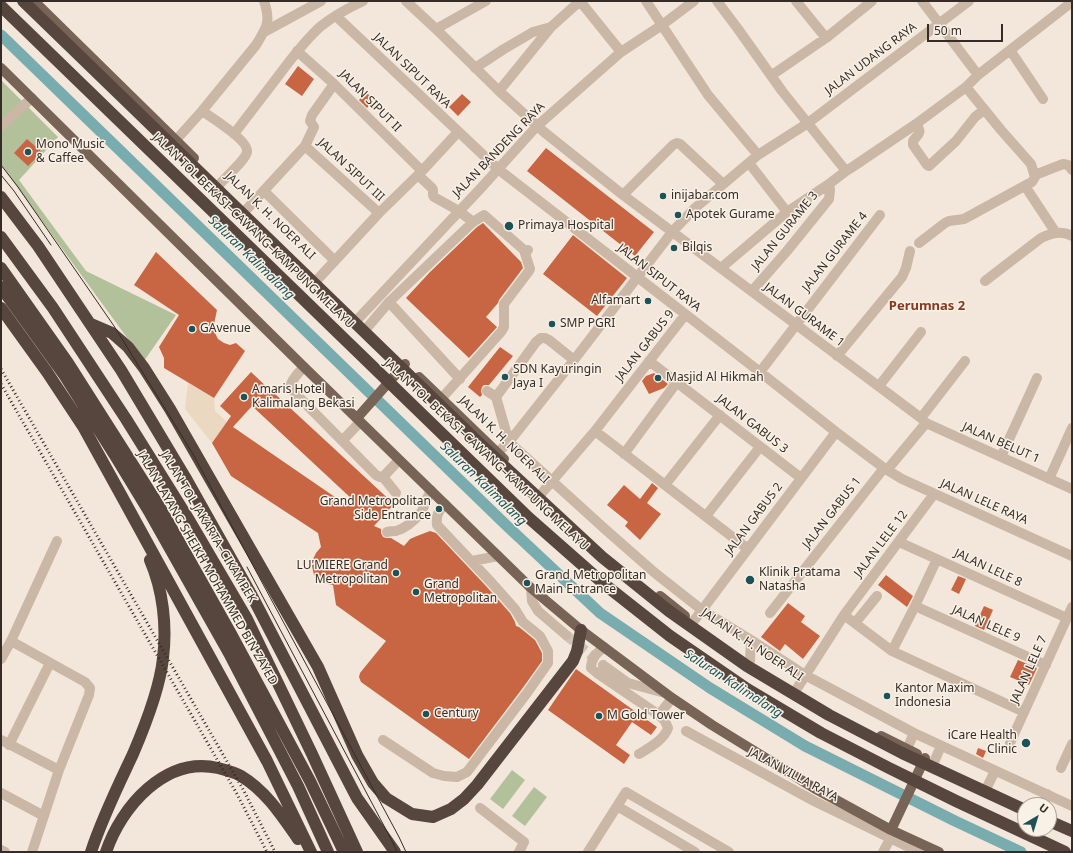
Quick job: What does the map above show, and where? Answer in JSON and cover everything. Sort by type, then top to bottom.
[{"type":"highway","name":"JALAN TOL BEKASI–CAWANG–KAMPUNG MELAYU","points":[[23,1],[476,440],[602,557],[669,611],[740,661],[829,715],[902,753],[1017,806]]},
{"type":"highway","name":"JALAN TOL BEKASI–CAWANG–KAMPUNG MELAYU","points":[[1,6],[529,518],[604,584],[670,636],[741,685],[821,733],[956,801],[1065,852]]},
{"type":"highway","points":[[1,197],[38,246],[121,370],[185,477],[256,603],[357,798],[395,852]]},
{"type":"highway","name":"JALAN TOL JAKARTA–CIKAMPEK","points":[[1,237],[53,308],[126,419],[189,520],[247,619],[357,852]]},
{"type":"highway","name":"JALAN LAYANG SHEIKH MOHAMMED BIN ZAYED","points":[[1,268],[68,363],[159,506],[310,781],[344,852]]},
{"type":"highway","name":"JALAN LAYANG SHEIKH MOHAMMED BIN ZAYED","points":[[1,287],[65,376],[150,513],[229,653],[298,786],[328,852]]},
{"type":"highway","points":[[1,308],[47,372],[76,416],[121,495],[267,761],[310,852]]},
{"type":"highway","points":[[91,324],[106,330],[124,342],[135,354],[144,368],[170,409],[318,667],[357,755],[374,783],[386,798],[403,810],[412,814],[433,817],[451,809],[464,799],[477,785],[573,661],[577,651],[581,630]]},
{"type":"highway","points":[[91,852],[102,820],[142,732],[158,684],[163,659],[163,614],[157,579],[148,554],[121,495]]},
{"type":"highway","points":[[106,852],[118,825],[130,808],[148,788],[174,772],[202,766],[215,767],[233,772],[251,783],[265,796],[284,819],[306,852]]},
{"type":"highway","points":[[1057,824],[1072,831]]},
{"type":"main road","name":"JALAN K. H. NOER ALI","points":[[34,1],[366,329],[442,398],[541,494],[638,580],[693,622],[796,690],[906,749],[1017,801]]},
{"type":"main road","points":[[1,68],[304,367],[362,417],[399,460],[531,588],[581,630],[669,696],[712,725],[891,834],[939,852]]},
{"type":"main road","points":[[362,417],[408,366]]},
{"type":"main road","points":[[891,834],[897,816],[915,779],[929,760]]},
{"type":"main road","points":[[1057,820],[1072,827]]},
{"type":"street","points":[[176,140],[206,113],[256,45],[267,24],[268,17],[264,1]]},
{"type":"street","points":[[264,32],[321,1]]},
{"type":"street","points":[[232,132],[298,51],[316,32],[336,16],[363,1]]},
{"type":"street","name":"JALAN GURAME 1","points":[[406,1],[537,126],[623,195],[924,421]]},
{"type":"street","points":[[436,29],[486,1]]},
{"type":"street","points":[[499,91],[551,27],[580,1],[621,52]]},
{"type":"street","points":[[646,1],[708,95],[758,155]]},
{"type":"street","name":"JALAN BANDENG RAYA","points":[[357,320],[537,126],[621,52],[662,25],[694,1]]},
{"type":"street","points":[[717,1],[782,91],[846,171]]},
{"type":"street","points":[[796,1],[826,38]]},
{"type":"street","points":[[922,1],[978,75]]},
{"type":"street","name":"JALAN UDANG RAYA","points":[[498,452],[509,442],[574,360],[672,232],[695,208],[758,155],[808,123],[969,1]]},
{"type":"street","points":[[772,76],[826,38],[868,2]]},
{"type":"street","points":[[721,268],[787,212],[916,124],[966,87],[978,75],[1072,2]]},
{"type":"street","name":"JALAN SIPUT RAYA","points":[[336,16],[498,169],[836,432],[885,468]]},
{"type":"street","points":[[475,68],[504,48],[533,32],[551,27]]},
{"type":"street","points":[[1010,50],[1043,99]]},
{"type":"street","name":"JALAN SIPUT II","points":[[298,51],[334,84],[420,173],[432,188],[432,195],[434,197],[459,211],[473,222]]},
{"type":"street","points":[[246,210],[306,146],[314,127],[310,120],[312,115],[334,84]]},
{"type":"street","points":[[920,243],[945,223],[964,219],[1034,180],[1035,175],[1030,164],[966,87]]},
{"type":"street","points":[[1,126],[32,98]]},
{"type":"street","points":[[916,124],[920,131],[919,135],[913,141],[913,145],[927,166],[929,166],[956,141],[968,124],[984,110]]},
{"type":"street","points":[[206,113],[232,132],[245,144],[247,149],[244,158],[220,185]]},
{"type":"street","points":[[317,280],[458,132]]},
{"type":"street","points":[[623,195],[673,145],[677,144],[680,144],[723,184]]},
{"type":"street","name":"JALAN SIPUT III","points":[[306,146],[379,214]]},
{"type":"street","points":[[749,163],[787,212]]},
{"type":"street","points":[[1035,175],[1063,164],[1068,165],[1072,170]]},
{"type":"street","name":"JALAN GURAME 3","points":[[752,291],[829,199],[829,184]]},
{"type":"street","points":[[1025,186],[1056,233]]},
{"type":"street","points":[[264,191],[335,261]]},
{"type":"street","points":[[366,329],[389,302],[473,222],[484,215],[526,250],[530,269],[504,304],[504,327],[442,398]]},
{"type":"street","name":"JALAN GURAME 4","points":[[760,372],[880,215]]},
{"type":"street","points":[[985,281],[1041,238],[1056,233],[1065,232],[1072,236]]},
{"type":"street","points":[[837,356],[902,277],[910,251]]},
{"type":"street","points":[[389,302],[460,379]]},
{"type":"street","name":"JALAN GABUS 9","points":[[541,494],[595,431],[686,315]]},
{"type":"street","points":[[879,386],[921,332]]},
{"type":"street","points":[[574,360],[549,340],[541,338],[491,394],[509,442],[552,481],[655,573],[702,610],[752,640],[805,675],[914,733],[1072,806]]},
{"type":"street","name":"JALAN GABUS 3","points":[[649,361],[801,478]]},
{"type":"street","name":"JALAN GABUS 1","points":[[770,613],[924,421],[965,361]]},
{"type":"street","points":[[304,367],[292,381],[290,386],[292,390],[376,475],[382,477],[396,492]]},
{"type":"street","points":[[1000,457],[1037,378]]},
{"type":"street","points":[[624,454],[677,382]]},
{"type":"street","points":[[665,485],[720,415]]},
{"type":"street","points":[[341,438],[362,417]]},
{"type":"street","name":"JALAN BELUT 1","points":[[924,421],[1072,489]]},
{"type":"street","points":[[1049,479],[1072,428]]},
{"type":"street","points":[[595,431],[748,549]]},
{"type":"street","name":"JALAN GABUS 2","points":[[693,622],[836,432]]},
{"type":"street","points":[[706,516],[760,446]]},
{"type":"street","points":[[382,477],[399,460]]},
{"type":"street","name":"JALAN LELE RAYA","points":[[885,468],[902,479],[1072,556]]},
{"type":"street","points":[[434,493],[427,512],[416,525],[407,531],[389,535],[411,522],[423,510],[425,503],[434,493]]},
{"type":"street","name":"JALAN LELE 12","points":[[796,690],[844,615],[934,494]]},
{"type":"street","points":[[383,740],[432,772],[444,776],[457,777],[467,772],[548,663],[548,651],[540,636],[523,622],[515,609],[437,525],[439,511],[445,504]]},
{"type":"street","points":[[427,512],[437,517]]},
{"type":"street","points":[[1,659],[58,542]]},
{"type":"street","name":"JALAN LELE 8","points":[[899,542],[1067,618]]},
{"type":"street","points":[[472,561],[498,556]]},
{"type":"street","points":[[892,651],[937,559]]},
{"type":"street","points":[[531,588],[532,602],[538,611],[566,635]]},
{"type":"street","points":[[855,623],[877,596]]},
{"type":"street","name":"JALAN LELE 9","points":[[915,606],[1046,665]]},
{"type":"street","name":"JALAN LELE 7","points":[[1010,743],[1072,607]]},
{"type":"street","points":[[844,615],[892,651],[1024,712]]},
{"type":"street","points":[[750,661],[752,640]]},
{"type":"street","points":[[11,641],[85,682],[90,688],[59,770],[32,852]]},
{"type":"street","points":[[604,647],[591,662],[591,668],[659,715],[668,728],[666,734],[639,754]]},
{"type":"street","points":[[50,663],[5,743],[59,770]]},
{"type":"street","points":[[603,665],[628,683],[669,696],[659,715]]},
{"type":"street","name":"JALAN VILLA RAYA","points":[[686,731],[814,801],[891,834],[919,852]]},
{"type":"street","points":[[906,749],[914,733]]},
{"type":"street","points":[[1061,768],[1072,744]]},
{"type":"street","points":[[929,760],[941,746]]},
{"type":"street","points":[[987,787],[995,771]]},
{"type":"street","points":[[588,852],[626,792],[729,852]]},
{"type":"street","points":[[1,793],[44,816]]},
{"type":"street","points":[[617,806],[691,851]]},
{"type":"street","points":[[480,808],[524,842],[519,852]]},
{"type":"street","points":[[883,852],[891,834]]},
{"type":"street","points":[[1,850],[5,852]]},
{"type":"green space","points":[[1,80],[58,137],[19,180],[86,271],[176,315],[144,361],[1,165]]},
{"type":"green space","points":[[512,770],[525,780],[503,809],[490,799]]},
{"type":"green space","points":[[534,787],[547,797],[525,826],[512,816]]},
{"type":"shaded area","points":[[188,383],[214,398],[215,411],[227,422],[212,443],[185,409]]},
{"type":"building","points":[[298,66],[314,79],[302,96],[285,84]]},
{"type":"building","points":[[366,92],[374,100],[367,108],[359,100]]},
{"type":"building","points":[[462,94],[471,102],[458,116],[449,107]]},
{"type":"building","name":"Mono Music & Caffee","points":[[27,139],[42,152],[28,166],[14,153]]},
{"type":"building","points":[[546,148],[654,232],[635,256],[527,171]]},
{"type":"building","points":[[483,223],[521,262],[523,268],[486,317],[497,327],[469,358],[406,298],[430,272]]},
{"type":"building","points":[[573,235],[627,278],[597,316],[543,274]]},
{"type":"building","name":"GAvenue","points":[[156,252],[217,310],[214,324],[215,333],[218,339],[230,345],[236,343],[245,351],[214,398],[164,368],[164,358],[159,347],[179,315],[134,285]]},
{"type":"building","points":[[500,347],[513,356],[489,385],[484,385],[482,387],[482,395],[480,397],[468,387]]},
{"type":"building","name":"Grand Metropolitan","points":[[251,372],[394,504],[374,526],[381,529],[383,537],[391,538],[404,546],[410,539],[417,536],[430,531],[436,533],[510,613],[516,626],[535,640],[542,653],[542,661],[469,759],[361,682],[359,677],[360,673],[386,641],[336,605],[333,585],[322,583],[314,575],[312,566],[313,559],[321,547],[318,533],[231,476],[212,443],[231,416],[220,406]],"holes":[[[252,406],[353,500],[348,506],[233,427]]]},
{"type":"building","points":[[654,373],[668,384],[664,388],[649,394],[642,381],[646,376]]},
{"type":"building","points":[[652,483],[658,488],[647,503],[661,514],[640,540],[625,526],[628,522],[607,505],[624,485],[640,499]]},
{"type":"building","points":[[886,575],[913,596],[907,607],[878,585]]},
{"type":"building","points":[[958,576],[966,579],[959,594],[951,590]]},
{"type":"building","points":[[788,603],[805,616],[801,622],[820,636],[803,659],[785,644],[780,651],[761,637]]},
{"type":"building","points":[[984,606],[993,610],[984,630],[975,626]]},
{"type":"building","points":[[1018,660],[1037,668],[1029,685],[1010,677]]},
{"type":"building","name":"M Gold Tower","points":[[576,669],[657,727],[651,735],[632,722],[616,745],[630,755],[624,764],[548,710]]},
{"type":"building","points":[[978,748],[986,751],[983,758],[976,754]]},
{"type":"waterway","name":"Saluran Kalimalang","points":[[1,35],[506,525],[600,613],[710,688],[805,746],[955,821],[1021,852]]},
{"type":"tunnel","points":[[566,635],[603,665]]},
{"type":"tram line","points":[[1,165],[18,187],[114,326],[193,454],[406,852]]},
{"type":"tram line","points":[[1,175],[14,191],[51,245]]},
{"type":"tram line","points":[[247,567],[397,852]]},
{"type":"railway","points":[[1,369],[244,791],[275,852]]},
{"type":"railway","points":[[1,384],[237,794],[267,852]]},
{"type":"place","name":"Mono Music & Caffee","points":[[28,152]]},
{"type":"place","name":"inijabar.com","points":[[663,196]]},
{"type":"place","name":"Apotek Gurame","points":[[678,215]]},
{"type":"place","name":"Primaya Hospital","points":[[509,226]]},
{"type":"place","name":"Bilqis","points":[[674,248]]},
{"type":"place","name":"Alfamart","points":[[648,301]]},
{"type":"place","name":"SMP PGRI","points":[[552,324]]},
{"type":"place","name":"GAvenue","points":[[192,329]]},
{"type":"place","name":"SDN Kayuringin Jaya I","points":[[505,377]]},
{"type":"place","name":"Masjid Al Hikmah","points":[[658,378]]},
{"type":"place","name":"Amaris Hotel Kalimalang Bekasi","points":[[244,397]]},
{"type":"place","name":"Grand Metropolitan Side Entrance","points":[[439,509]]},
{"type":"place","name":"LU'MIERE Grand Metropolitan","points":[[396,573]]},
{"type":"place","name":"Klinik Pratama Natasha","points":[[750,580]]},
{"type":"place","name":"Grand Metropolitan Main Entrance","points":[[527,583]]},
{"type":"place","name":"Grand Metropolitan","points":[[416,592]]},
{"type":"place","name":"Kantor Maxim Indonesia","points":[[887,696]]},
{"type":"place","name":"Century","points":[[426,714]]},
{"type":"place","name":"M Gold Tower","points":[[599,716]]},
{"type":"place","name":"iCare Health Clinic","points":[[1026,743]]},
{"type":"district","name":"Perumnas 2","points":[[927,306]]}]
